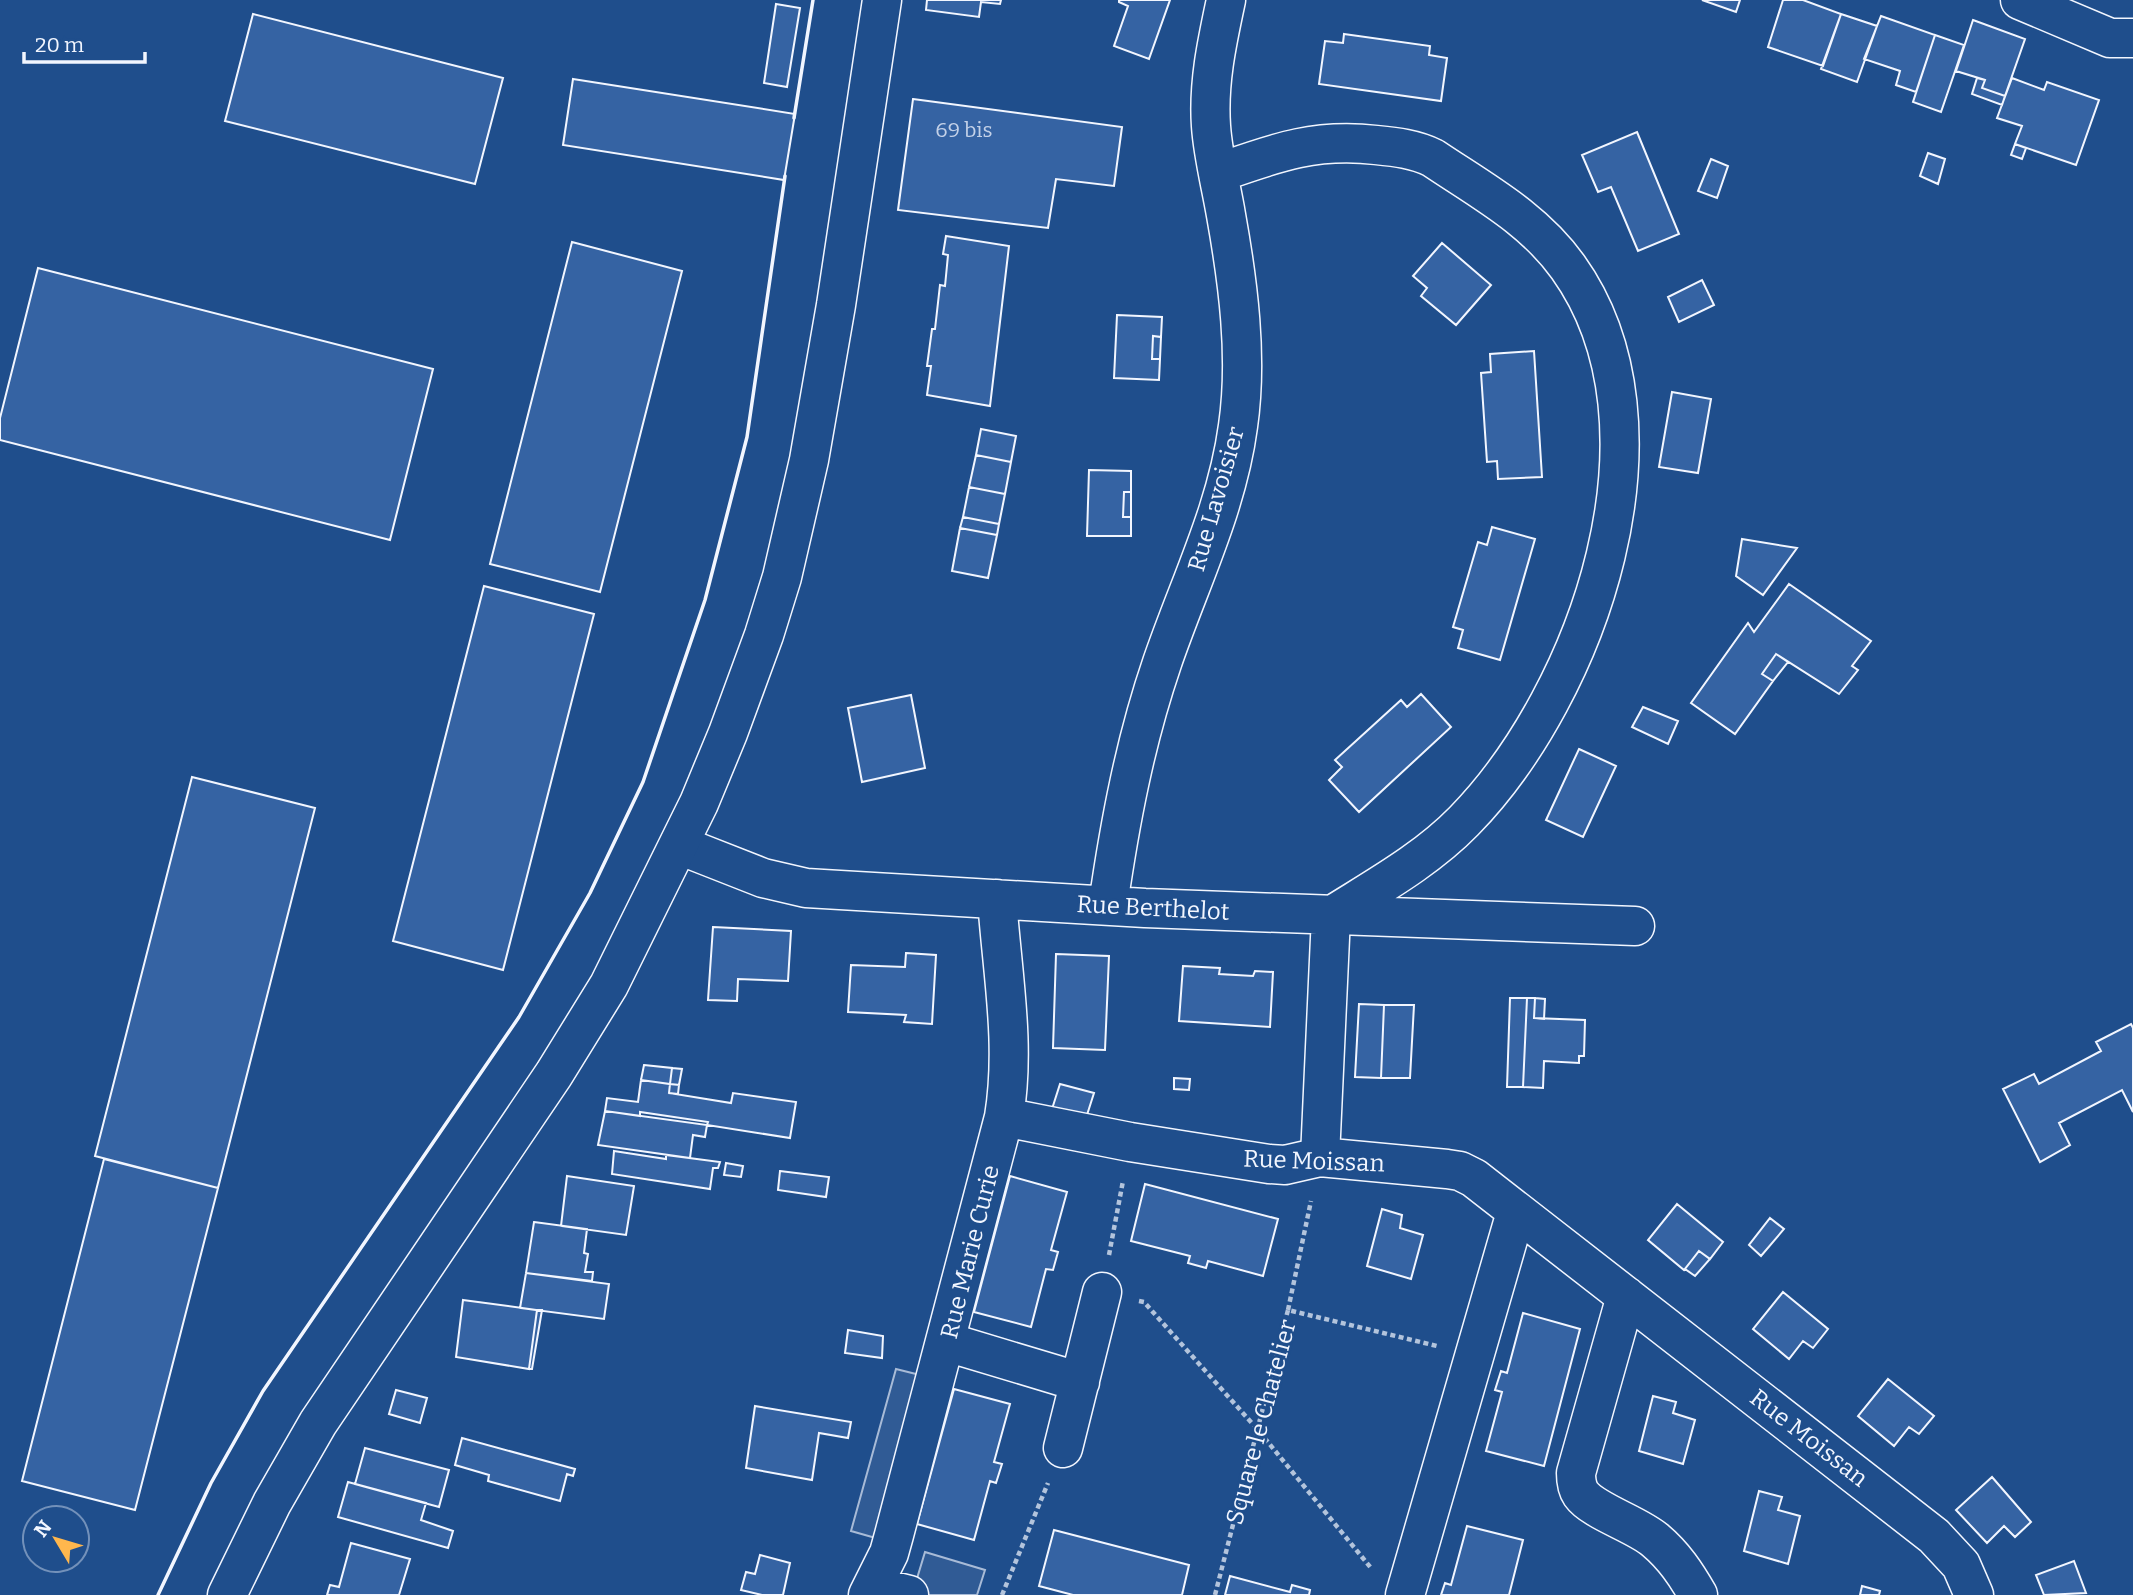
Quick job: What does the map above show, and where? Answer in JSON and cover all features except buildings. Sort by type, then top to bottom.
[{"type":"street","points":[[227,1595],[272,1503],[318,1423],[582,1031],[631,944],[679,845],[723,744],[760,645],[782,577],[797,518],[820,406],[882,0]]},
{"type":"street","name":"Rue Lavoisier","points":[[1108,905],[1119,828],[1141,734],[1163,659],[1218,510],[1238,425],[1241,372],[1238,315],[1227,216],[1213,145],[1210,103],[1212,73],[1226,0]]},
{"type":"street","points":[[2020,0],[2110,38],[2133,38]]},
{"type":"street","points":[[1218,173],[1286,150],[1331,142],[1420,151],[1522,218],[1554,249],[1569,269],[1589,305],[1599,328],[1613,376],[1618,446],[1614,517],[1591,608],[1559,687],[1528,738],[1466,819],[1448,837],[1416,861],[1331,916],[1320,1157]]},
{"type":"street","name":"Rue Berthelot","points":[[679,845],[763,878],[806,888],[1331,916],[1635,926]]},
{"type":"street","name":"Rue Marie Curie","points":[[870,1590],[889,1553],[947,1342],[1004,1117],[1010,1044],[997,899]]},
{"type":"street","name":"Rue Moissan","points":[[1004,1117],[1130,1142],[1284,1165],[1320,1157],[1460,1171],[1480,1182],[1934,1536],[1961,1565],[1974,1595]]},
{"type":"street","points":[[1391,1585],[1475,1355],[1516,1212]]},
{"type":"street","points":[[1063,1448],[1102,1292]]},
{"type":"street","points":[[1626,1296],[1576,1473],[1576,1484],[1588,1502],[1653,1538],[1682,1567],[1698,1595]]},
{"type":"street","points":[[947,1342],[1080,1381]]},
{"type":"street","points":[[870,1590],[909,1595]]},
{"type":"path","points":[[1130,1142],[1102,1292],[1144,1302],[1391,1585]]},
{"type":"path","points":[[1288,1310],[1320,1157]]},
{"type":"path","name":"Square le Chatelier","points":[[1215,1595],[1288,1310],[1475,1355]]},
{"type":"path","points":[[1002,1595],[1063,1448]]},
{"type":"shaded area","points":[[896,1369],[924,1376],[879,1539],[851,1531]]},
{"type":"shaded area","points":[[925,1552],[985,1570],[977,1595],[912,1595]]},
{"type":"wall","points":[[794,118],[813,0]]},
{"type":"wall","points":[[158,1595],[211,1483],[263,1391],[519,1017],[590,893],[643,782],[705,600],[747,437],[785,176]]}]
